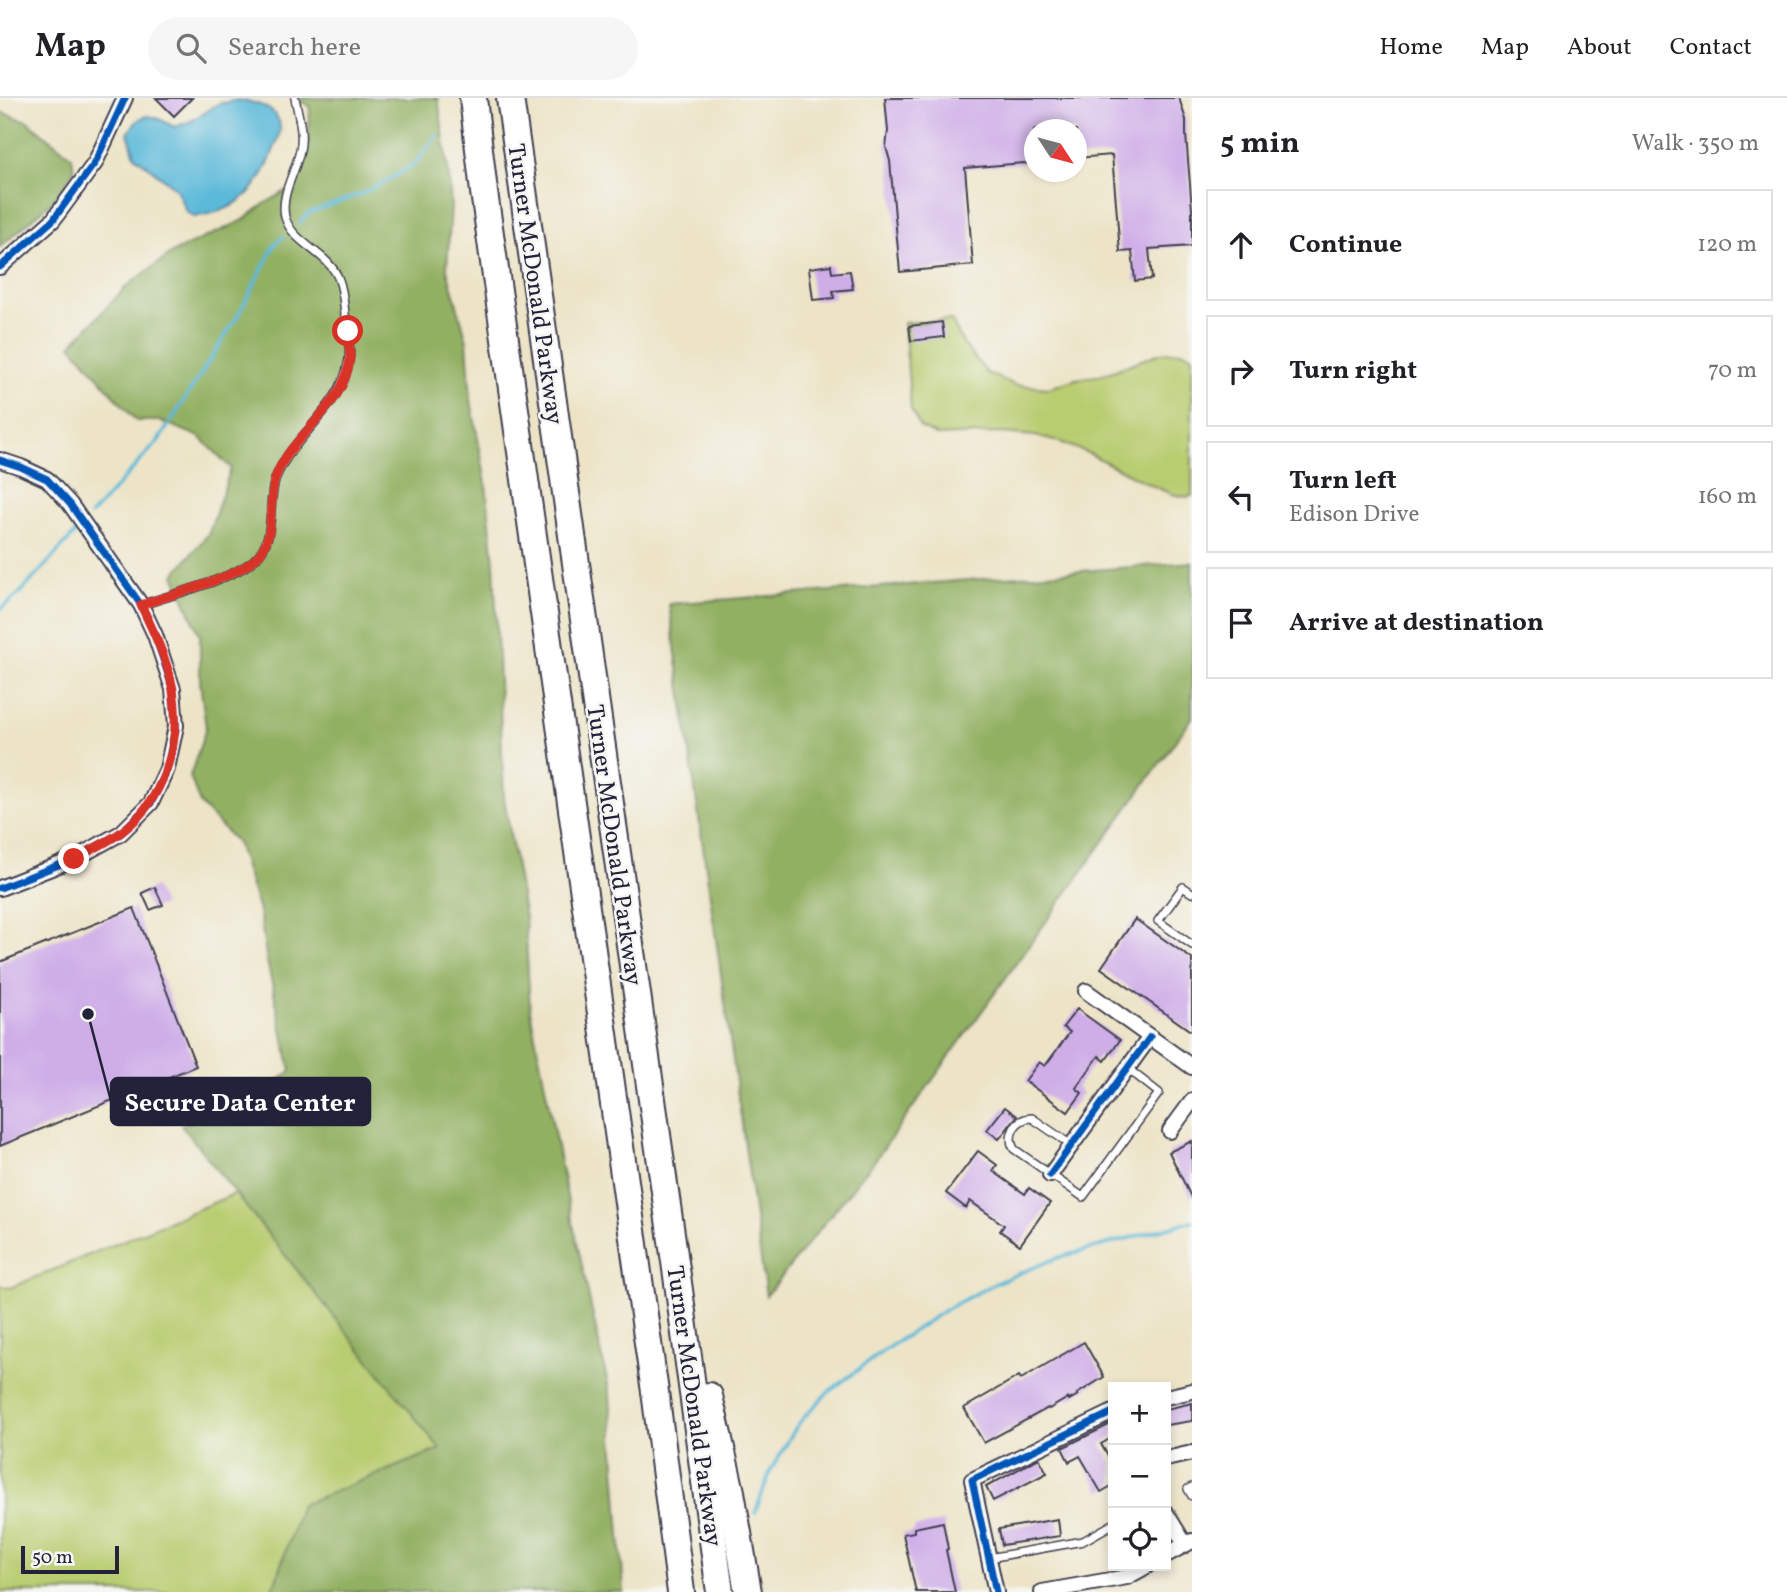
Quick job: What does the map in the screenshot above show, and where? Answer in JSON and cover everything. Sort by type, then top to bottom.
[{"type":"highway","points":[[460,98],[484,192]]},
{"type":"highway","name":"Turner McDonald Parkway","points":[[473,98],[681,1592]]},
{"type":"highway","name":"Turner McDonald Parkway","points":[[510,98],[720,1592]]},
{"type":"highway","points":[[679,1290],[700,1360],[731,1492],[747,1592]]},
{"type":"street","points":[[0,267],[52,220],[82,181],[95,163],[125,98]]},
{"type":"street","points":[[0,460],[47,480],[70,503],[141,605],[155,635],[173,689],[176,726],[167,769],[151,803],[121,832],[74,859],[0,888]]},
{"type":"street","points":[[1086,991],[1192,1067]]},
{"type":"street","points":[[1050,1175],[1150,1037]]},
{"type":"street","points":[[1173,1127],[1192,1101]]},
{"type":"street","points":[[1171,1396],[1192,1391]]},
{"type":"street","points":[[996,1592],[972,1480],[1108,1414]]},
{"type":"street","points":[[1171,1458],[1192,1453]]},
{"type":"street","points":[[1171,1520],[1189,1543],[1171,1552]]},
{"type":"street","points":[[1042,1592],[1127,1577],[1138,1571]]},
{"type":"lane","points":[[141,605],[238,571],[254,560],[265,547],[276,478],[285,460],[326,409],[344,379],[350,358],[340,281],[331,265],[293,233],[285,218],[284,203],[301,147],[300,120],[295,98]]},
{"type":"lane","points":[[1192,893],[1183,887],[1158,921],[1192,945]]},
{"type":"lane","points":[[1071,1145],[1032,1118],[1020,1121],[1011,1137],[1014,1149],[1083,1197],[1158,1093],[1127,1068]]},
{"type":"lane","points":[[1173,1127],[1192,1118]]},
{"type":"lane","points":[[1192,1488],[1188,1489],[1192,1496]]},
{"type":"lane","points":[[989,1558],[1083,1541],[1108,1527]]},
{"type":"green space","points":[[293,98],[438,98],[451,206],[447,269],[467,341],[471,400],[486,483],[494,562],[504,798],[525,918],[530,1010],[610,1394],[624,1592],[272,1592],[301,1505],[440,1449],[181,1125],[250,1101],[291,1071],[259,911],[237,843],[200,804],[190,776],[206,728],[200,682],[200,636],[174,575],[209,533],[231,468],[200,437],[161,421],[136,421],[71,345],[127,286],[175,251],[242,221],[293,187],[308,151],[310,106]]},
{"type":"green space","points":[[0,112],[27,121],[72,157],[74,170],[56,198],[0,247]]},
{"type":"green space","points":[[951,320],[964,345],[987,373],[1015,385],[1049,388],[1076,379],[1102,375],[1160,353],[1182,351],[1192,355],[1192,496],[1172,494],[1063,443],[1035,436],[1001,433],[938,436],[920,427],[911,409],[904,323]]},
{"type":"green space","points":[[1192,562],[1192,718],[876,1159],[766,1296],[669,604]]},
{"type":"green space","points":[[289,1171],[548,1407],[301,1505],[272,1592],[0,1592],[0,1286],[10,1288]]},
{"type":"water","points":[[238,100],[269,109],[278,120],[279,136],[263,173],[249,193],[227,208],[194,217],[186,211],[176,189],[135,156],[128,133],[144,117],[154,117],[175,127],[191,121],[218,104]]},
{"type":"building","points":[[156,98],[192,98],[174,116]]},
{"type":"building","points":[[885,98],[1179,98],[1186,120],[1192,246],[1149,249],[1152,279],[1135,281],[1132,251],[1120,252],[1112,155],[1087,157],[1087,119],[1024,119],[1024,163],[965,168],[973,265],[900,272],[890,161],[886,147],[888,131]]},
{"type":"building","points":[[831,265],[832,273],[850,271],[853,289],[833,291],[834,298],[813,300],[809,268]]},
{"type":"building","points":[[942,322],[944,337],[911,341],[909,326]]},
{"type":"building","points":[[155,887],[163,905],[150,910],[142,893]]},
{"type":"building","points":[[134,908],[196,1066],[0,1146],[0,962]]},
{"type":"building","points":[[1135,919],[1192,959],[1192,1032],[1101,968]]},
{"type":"building","points":[[1077,1009],[1120,1040],[1105,1061],[1099,1056],[1076,1088],[1082,1093],[1068,1112],[1025,1081],[1039,1062],[1045,1066],[1070,1032],[1063,1027]]},
{"type":"building","points":[[1005,1107],[1017,1116],[999,1139],[987,1130]]},
{"type":"building","points":[[1192,1141],[1192,1199],[1169,1152]]},
{"type":"building","points":[[978,1151],[997,1165],[993,1171],[1025,1194],[1029,1188],[1050,1203],[1020,1245],[1000,1231],[1004,1225],[970,1201],[966,1208],[946,1193]]},
{"type":"building","points":[[1084,1342],[1104,1377],[1069,1400],[1068,1398],[1048,1408],[984,1443],[964,1408]]},
{"type":"building","points":[[1192,1403],[1192,1421],[1171,1424],[1171,1408]]},
{"type":"building","points":[[1108,1425],[1108,1440],[1101,1444],[1108,1456],[1108,1488],[1101,1492],[1080,1456],[1069,1462],[1062,1448]]},
{"type":"building","points":[[1039,1458],[1047,1473],[993,1501],[986,1487]]},
{"type":"building","points":[[1058,1519],[1060,1536],[1002,1545],[999,1529]]},
{"type":"building","points":[[943,1522],[955,1592],[916,1592],[903,1534],[914,1532],[914,1528]]},
{"type":"waterway","points":[[300,222],[309,213],[361,194],[416,163],[437,135]]},
{"type":"waterway","points":[[91,515],[159,440],[239,314],[275,244],[283,237]]},
{"type":"waterway","points":[[0,610],[20,593],[77,531]]},
{"type":"waterway","points":[[755,1513],[771,1470],[798,1424],[827,1393],[883,1351],[948,1308],[998,1282],[1057,1258],[1192,1221]]},
{"type":"cycle path","points":[[0,267],[53,220],[95,163],[125,98]]},
{"type":"cycle path","points":[[0,460],[47,479],[70,504],[141,605],[155,635],[173,689],[176,726],[167,769],[151,803],[121,833],[74,859],[0,888]]},
{"type":"cycle path","points":[[1050,1175],[1150,1037]]},
{"type":"cycle path","points":[[996,1592],[972,1480],[1108,1414]]},
{"type":"place","name":"Secure Data Center","points":[[88,1014]]},
{"type":"route","points":[[74,859],[121,832],[151,803],[167,769],[176,726],[173,689],[155,635],[141,605],[238,571],[254,560],[265,547],[276,478],[285,460],[319,418],[344,379],[350,358],[348,331]]}]
